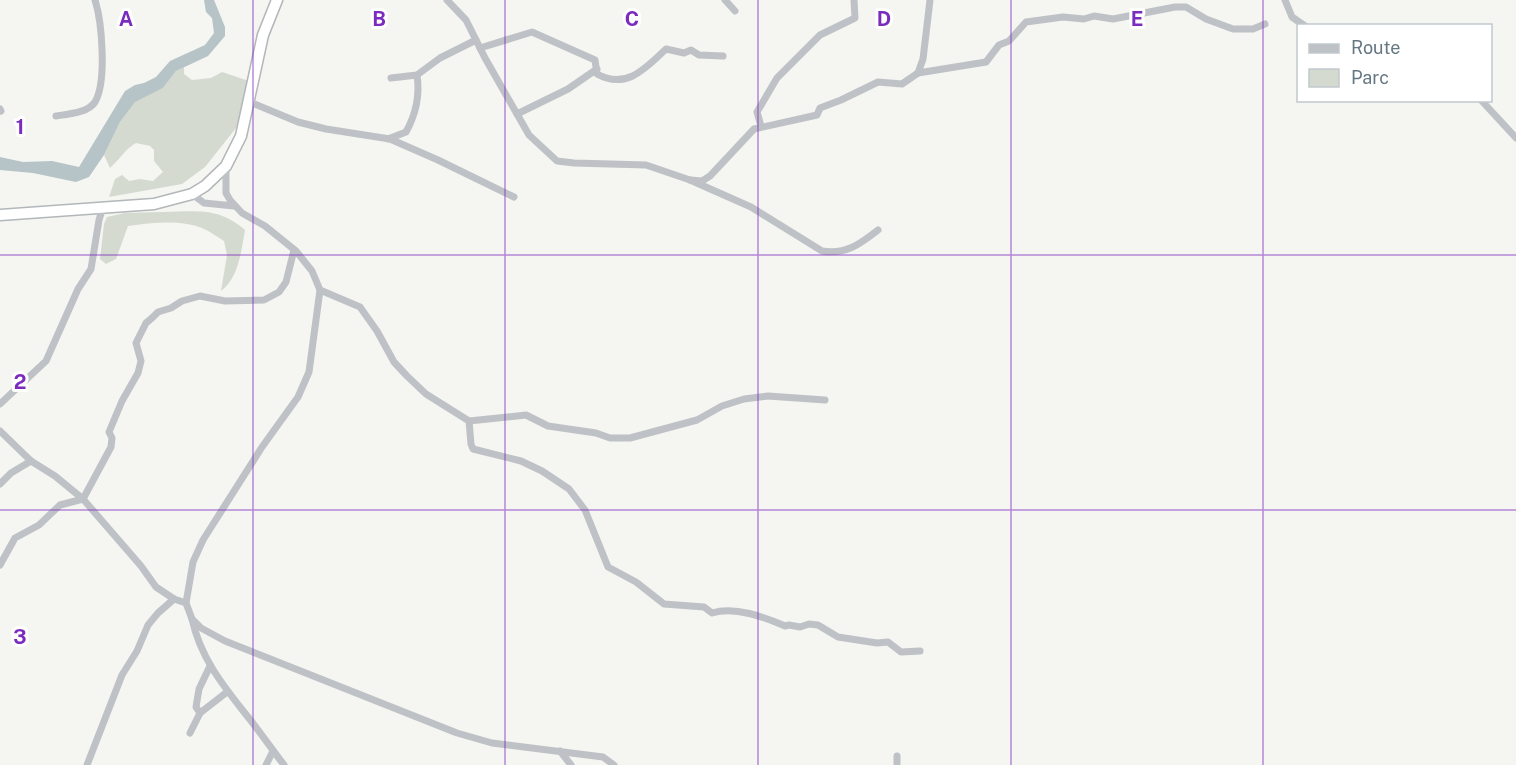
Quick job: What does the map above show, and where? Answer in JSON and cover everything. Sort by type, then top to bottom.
[{"type":"highway","points":[[0,215],[154,204],[192,194],[216,177],[226,166],[241,136],[264,35],[277,0]]},
{"type":"street","points":[[56,116],[79,112],[95,102],[102,62],[102,31],[94,0]]},
{"type":"street","points":[[447,0],[466,21],[529,135],[557,160],[574,163],[646,165],[690,180],[751,207],[822,251],[835,253],[849,250],[878,230]]},
{"type":"street","points":[[725,0],[735,11]]},
{"type":"street","points":[[761,126],[757,112],[777,78],[820,35],[855,18],[854,0]]},
{"type":"street","points":[[918,73],[923,59],[930,0]]},
{"type":"street","points":[[1285,0],[1292,17],[1302,24]]},
{"type":"street","points":[[690,180],[702,181],[710,176],[754,129],[761,126],[817,115],[820,108],[878,82],[902,84],[918,73],[986,62],[999,45],[1009,41],[1026,22],[1063,17],[1084,19],[1094,16],[1113,19],[1175,6],[1194,10],[1206,18],[1233,28],[1253,29],[1265,24]]},
{"type":"street","points":[[480,48],[532,32],[595,60],[597,74],[609,81],[621,81],[638,73],[666,50],[684,53],[691,50],[699,55],[723,56]]},
{"type":"street","points":[[391,78],[417,75],[440,58],[476,40]]},
{"type":"street","points":[[517,114],[568,89],[597,69]]},
{"type":"street","points":[[388,139],[406,132],[411,124],[419,89],[417,75]]},
{"type":"street","points":[[250,102],[298,122],[388,139],[438,160],[514,197]]},
{"type":"street","points":[[1482,102],[1516,138]]},
{"type":"street","points":[[226,166],[226,193],[235,206],[242,213],[265,226],[294,250],[312,272],[320,290],[309,372],[298,398],[262,447],[203,540],[193,562],[186,603],[196,637],[210,666],[227,692],[284,765]]},
{"type":"street","points":[[192,194],[204,203],[235,206]]},
{"type":"street","points":[[0,404],[46,361],[78,288],[91,269],[103,207]]},
{"type":"street","points":[[0,565],[15,538],[39,525],[60,505],[83,499],[111,447],[112,438],[109,432],[138,373],[141,361],[136,343],[147,323],[158,312],[200,296],[225,301],[264,300],[279,292],[286,282],[294,250]]},
{"type":"street","points":[[320,290],[360,307],[377,331],[394,362],[407,376],[426,394],[469,421],[526,415],[548,426],[596,433],[610,438],[630,438],[697,420],[722,406],[744,399],[768,396],[825,400]]},
{"type":"street","points":[[469,421],[473,449],[521,461],[542,471],[569,489],[585,510],[608,567],[636,582],[664,603],[704,607],[712,613],[722,610],[765,617],[784,626],[818,625],[838,638],[877,643],[888,642],[901,652],[920,651]]},
{"type":"street","points":[[0,431],[31,461],[83,499],[141,566],[156,587],[174,599],[186,603]]},
{"type":"street","points":[[0,484],[11,473],[31,461]]},
{"type":"street","points":[[87,765],[122,675],[137,651],[148,625],[174,599]]},
{"type":"street","points":[[192,619],[201,628],[225,641],[457,733],[492,743],[603,757],[614,765]]},
{"type":"street","points":[[200,713],[196,707],[199,689],[210,666]]},
{"type":"street","points":[[190,733],[200,713],[227,692]]},
{"type":"street","points":[[266,765],[273,751]]},
{"type":"street","points":[[560,751],[571,765]]},
{"type":"street","points":[[897,756],[897,765]]},
{"type":"green space","points":[[184,67],[184,74],[192,80],[211,78],[222,72],[249,81],[236,128],[205,167],[182,184],[109,197],[115,179],[122,175],[129,181],[140,179],[153,181],[163,172],[154,161],[154,150],[150,146],[136,143],[132,145],[110,168],[104,155],[120,122],[135,101],[163,88],[176,71]]},
{"type":"green space","points":[[196,211],[225,217],[245,230],[232,279],[221,291],[227,255],[224,241],[207,230],[195,226],[166,223],[128,226],[116,259],[106,264],[100,259],[104,224],[107,217],[125,213]]},
{"type":"shaded area","points":[[204,0],[214,0],[225,27],[225,36],[208,56],[176,71],[163,88],[135,102],[120,122],[104,155],[89,177],[76,182],[33,173],[0,170],[0,157],[23,162],[52,161],[79,167],[125,91],[156,77],[170,61],[205,45],[214,33],[212,18],[206,12]]}]
